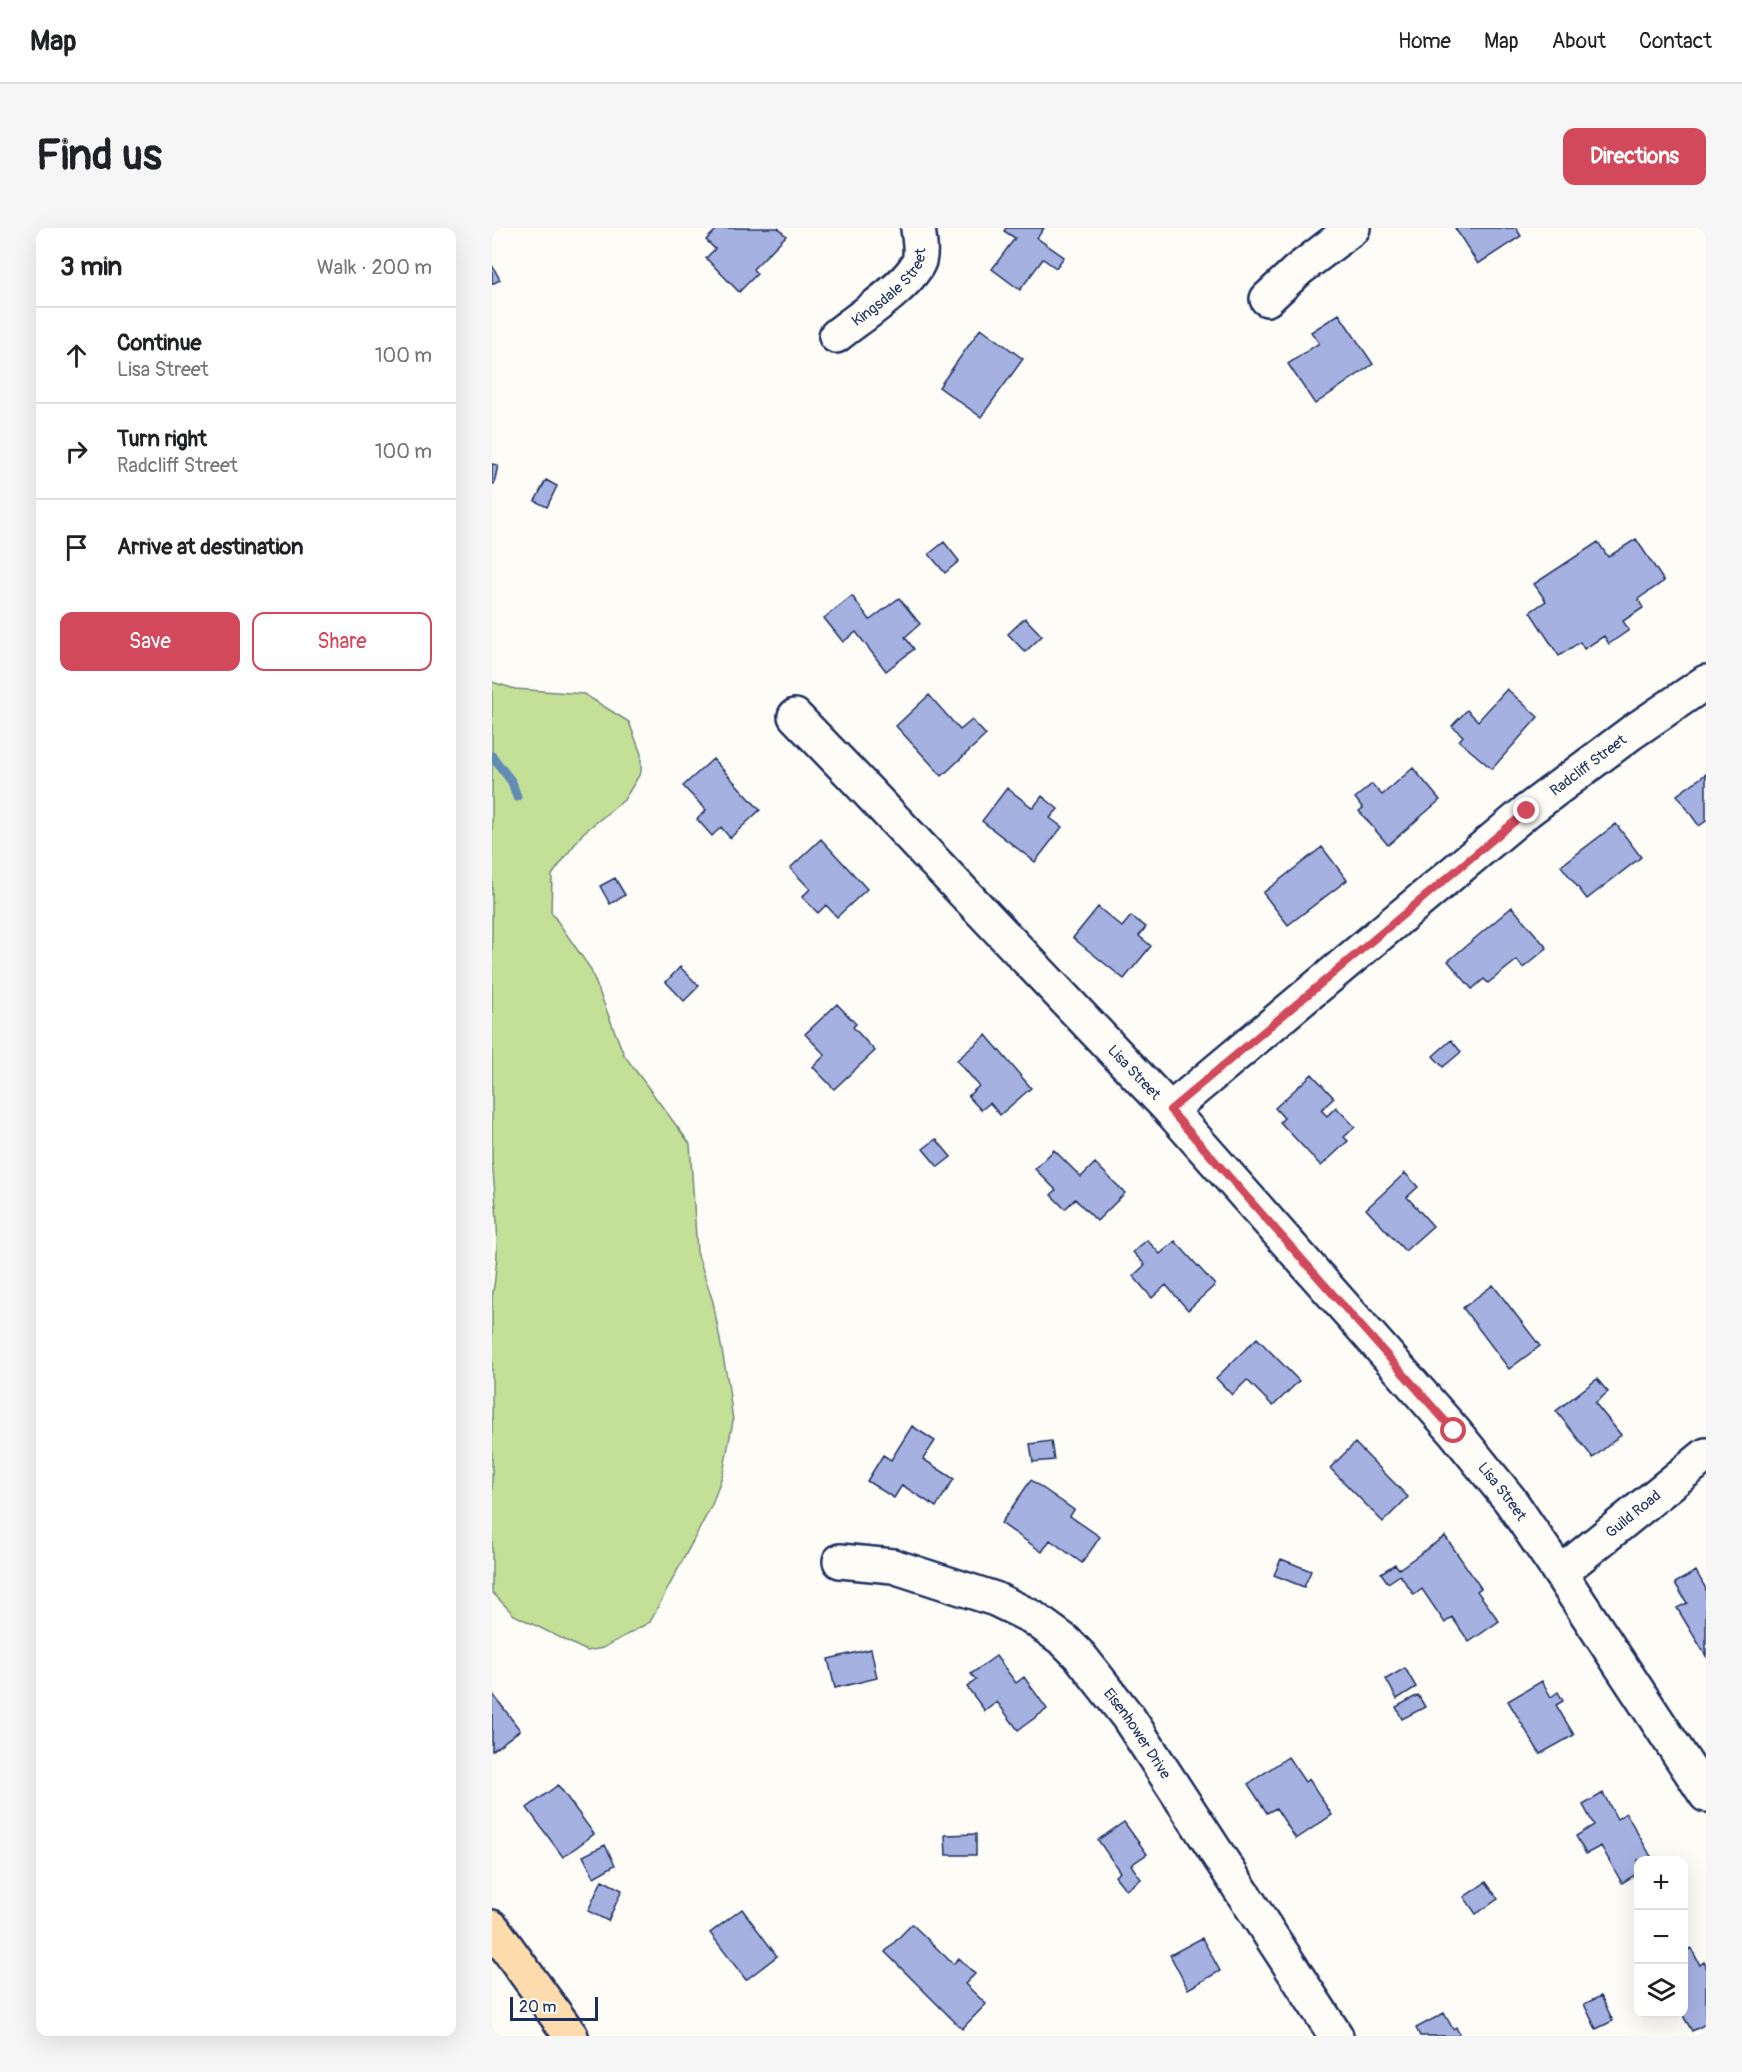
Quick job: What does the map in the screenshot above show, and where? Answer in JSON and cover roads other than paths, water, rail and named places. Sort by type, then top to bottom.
[{"type":"main road","points":[[492,1927],[568,2035]]},
{"type":"street","name":"Kingsdale Street","points":[[836,336],[901,284],[914,270],[920,257],[918,228]]},
{"type":"street","points":[[1267,299],[1298,270],[1353,228]]},
{"type":"street","name":"Radcliff Street","points":[[1170,1110],[1527,811],[1631,733],[1706,682]]},
{"type":"street","name":"Lisa Street","points":[[795,716],[1170,1110],[1454,1431],[1510,1500],[1706,1795]]},
{"type":"street","name":"Guild Road","points":[[1560,1573],[1706,1455]]},
{"type":"street","name":"Eisenhower Drive","points":[[840,1561],[893,1566],[994,1599],[1032,1617],[1065,1641],[1094,1672],[1128,1717],[1336,2036]]},
{"type":"waterway","points":[[492,756],[512,782],[517,797]]}]
